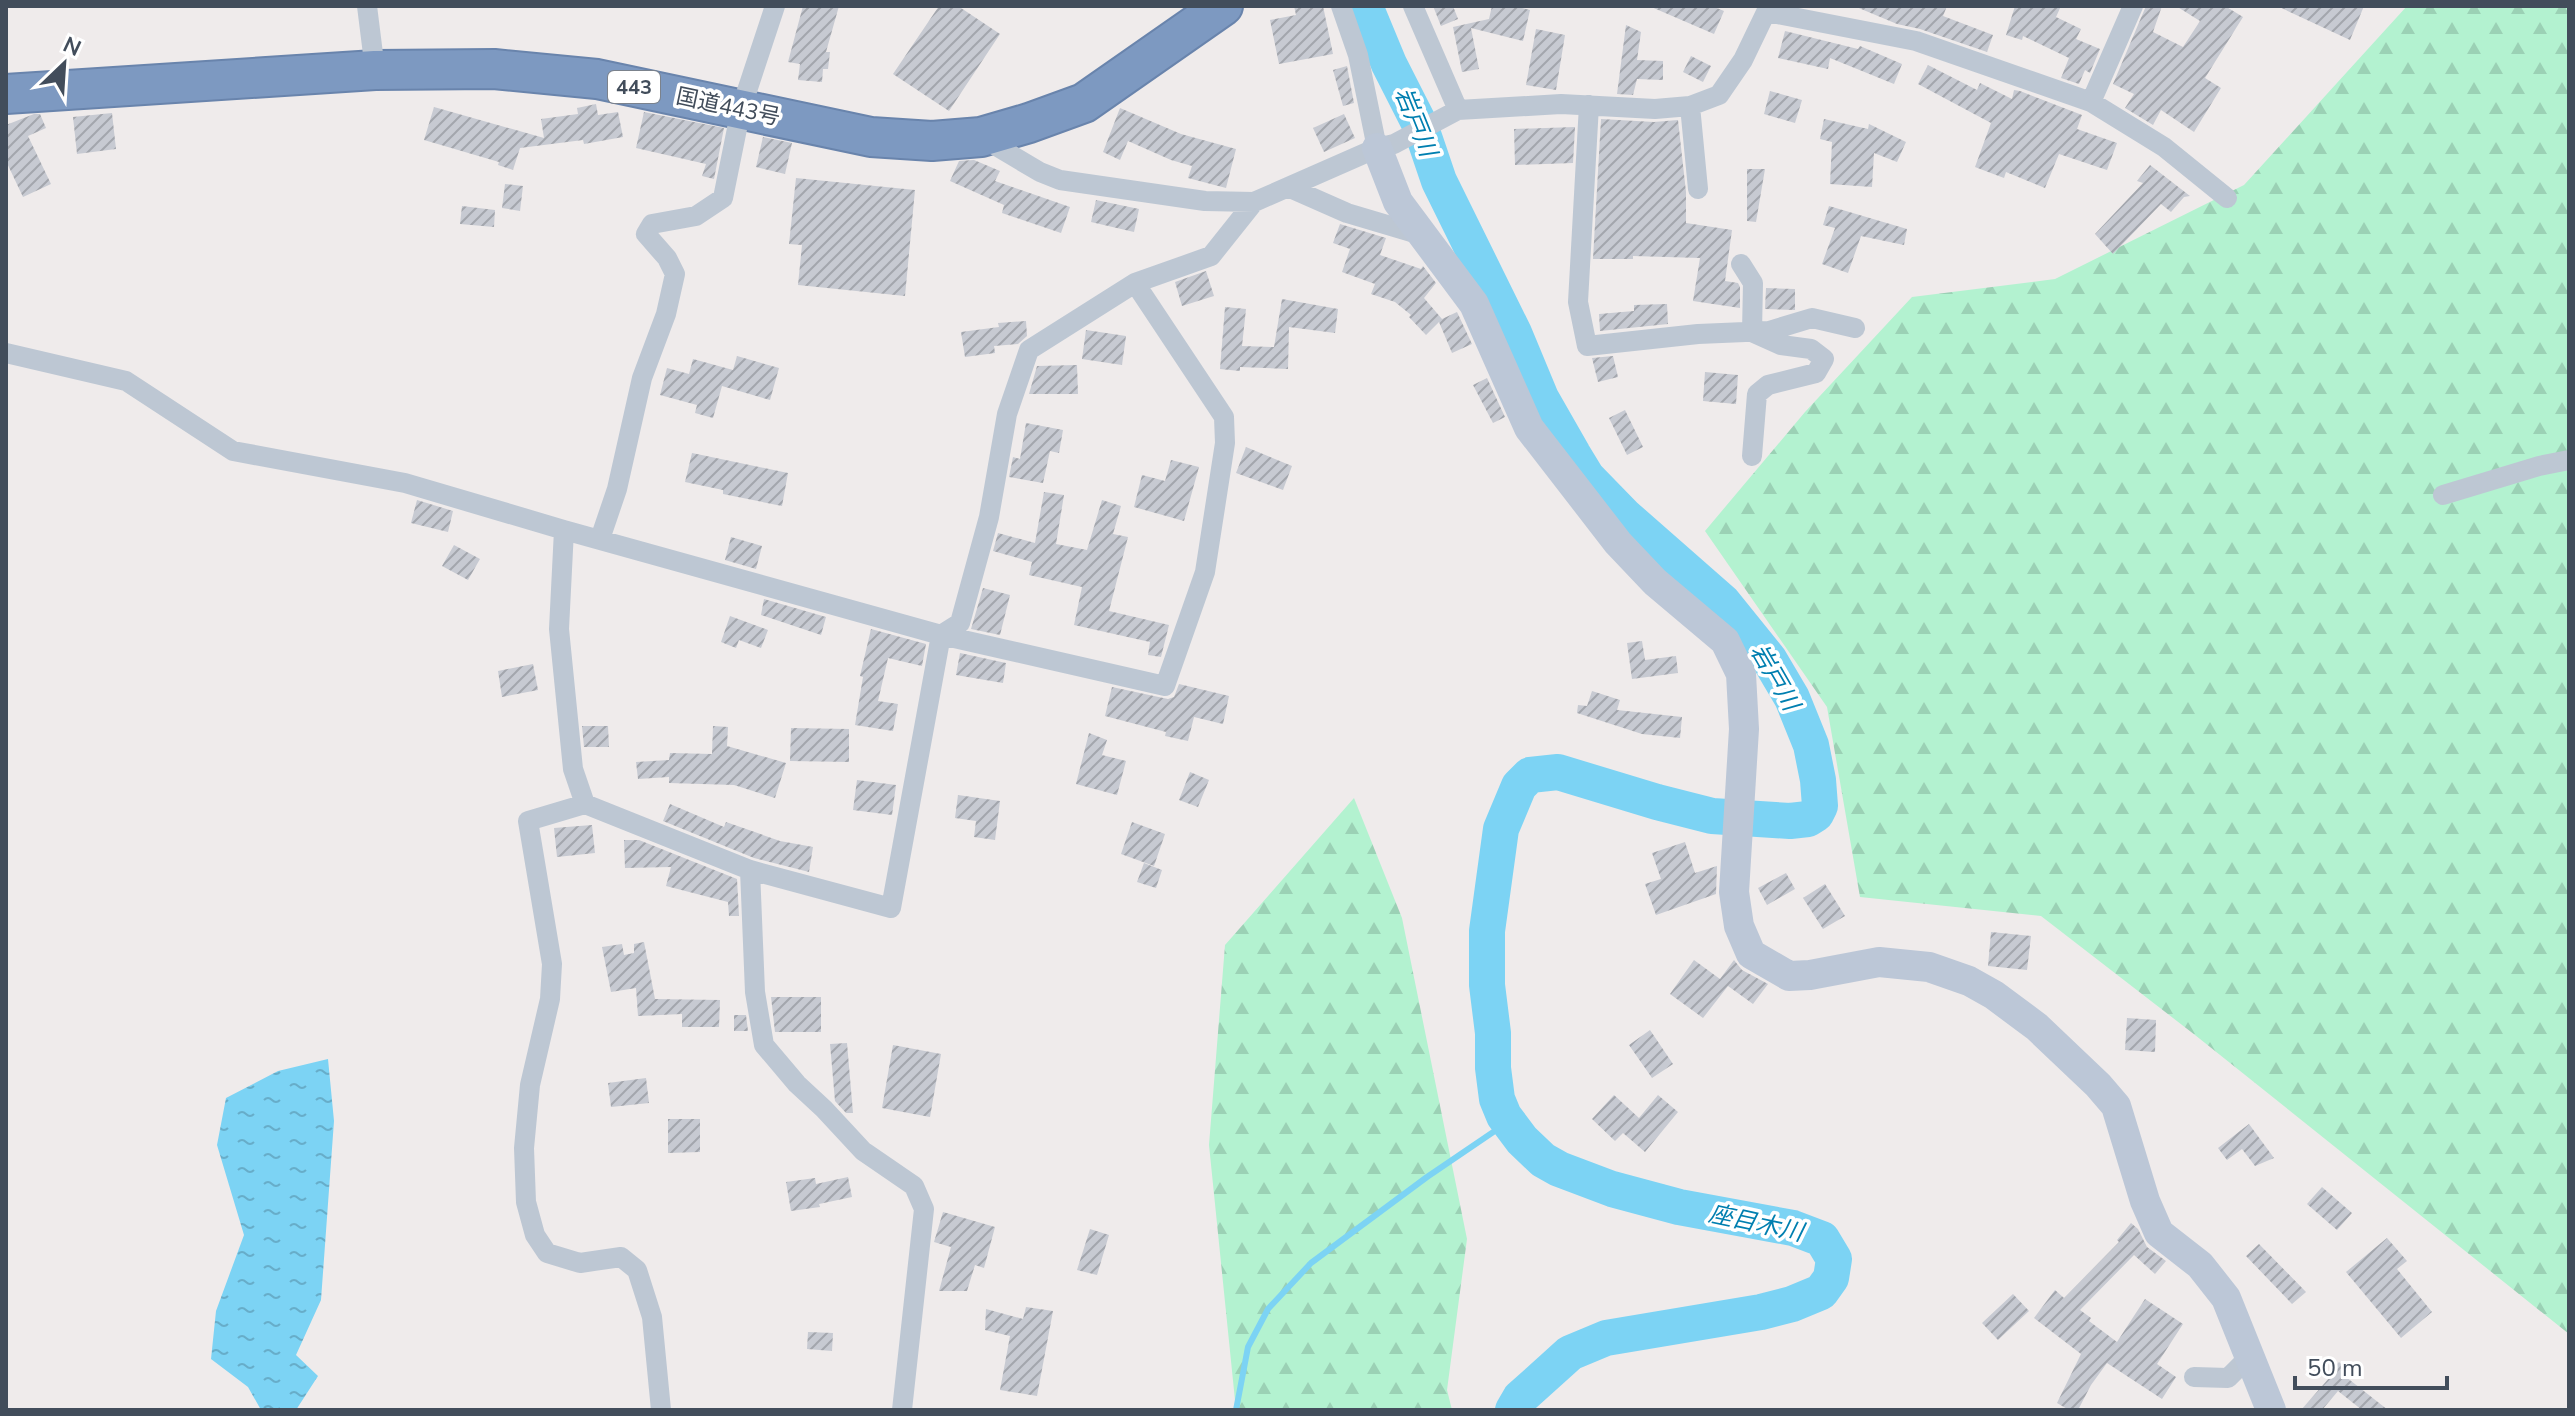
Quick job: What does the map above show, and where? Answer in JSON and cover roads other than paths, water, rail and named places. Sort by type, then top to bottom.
[{"type":"highway","name":"国道443号","points":[[6,94],[375,70],[494,69],[597,79],[871,137],[932,141],[981,137],[1084,103],[1223,6]]},
{"type":"street","points":[[367,6],[375,70]]},
{"type":"street","points":[[600,539],[617,489],[642,378],[666,314],[675,274],[667,258],[646,234],[652,224],[696,216],[723,198],[741,109],[775,6]]},
{"type":"street","points":[[1341,6],[1386,146],[1398,202],[1474,304],[1529,428],[1618,543],[1655,582],[1725,641],[1741,674],[1744,729],[1734,892],[1739,926],[1751,954],[1789,976],[1879,962],[1929,967],[1969,981],[1994,995],[2037,1027],[2116,1106],[2145,1201],[2159,1233],[2200,1265],[2226,1298],[2271,1410]]},
{"type":"street","points":[[1413,6],[1458,110]]},
{"type":"street","points":[[2091,102],[2133,6]]},
{"type":"street","points":[[981,137],[1040,172],[1060,180],[1205,201],[1254,202],[1386,146],[1458,110],[1561,104],[1655,109],[1690,106],[1719,95],[1743,60],[1768,9],[1916,41],[2091,102],[2164,147],[2227,198]]},
{"type":"street","points":[[1589,105],[1578,302],[1587,346],[1698,334],[1769,331],[1812,318],[1855,328]]},
{"type":"street","points":[[1690,106],[1698,189]]},
{"type":"street","points":[[1288,187],[1347,213],[1421,235]]},
{"type":"street","points":[[564,530],[559,629],[573,769],[585,804],[606,815],[750,870],[891,908],[941,635],[960,623],[989,517],[1007,414],[1029,350],[1135,283],[1211,256],[1254,202]]},
{"type":"street","points":[[1741,264],[1753,283],[1752,332]]},
{"type":"street","points":[[6,353],[126,381],[233,451],[405,483],[941,635],[1165,686],[1205,572],[1225,443],[1224,417],[1135,283]]},
{"type":"street","points":[[1752,332],[1781,345],[1811,349],[1824,359],[1816,373],[1768,385],[1757,394],[1752,456]]},
{"type":"street","points":[[2443,495],[2569,460]]},
{"type":"street","points":[[585,804],[528,821],[552,964],[550,999],[529,1101],[524,1148],[526,1202],[535,1235],[547,1253],[580,1263],[621,1257],[637,1270],[652,1317],[661,1410]]},
{"type":"street","points":[[750,870],[755,992],[764,1045],[797,1084],[863,1151],[914,1186],[924,1209],[902,1410]]},
{"type":"street","points":[[2194,1377],[2228,1378],[2251,1355]]},
{"type":"water","points":[[328,1059],[334,1121],[321,1300],[296,1355],[318,1376],[296,1410],[261,1410],[248,1387],[211,1359],[216,1311],[244,1235],[217,1145],[226,1098],[278,1071]]},
{"type":"waterway","name":"岩戸川","points":[[1365,6],[1389,64],[1420,125],[1439,181],[1514,333],[1541,398],[1573,454],[1587,477],[1625,516],[1723,602],[1769,659],[1792,698],[1811,745],[1818,780],[1820,806],[1816,814],[1808,819],[1790,821],[1712,816],[1558,772],[1530,775],[1519,786],[1501,829],[1487,931],[1493,1068],[1497,1099],[1504,1116],[1522,1140],[1543,1160],[1559,1169],[1612,1189],[1679,1207],[1793,1228],[1822,1239],[1834,1259],[1831,1278],[1821,1292],[1792,1304],[1606,1338],[1570,1353],[1520,1398],[1513,1410]]},
{"type":"waterway","points":[[1236,1410],[1248,1347],[1268,1309],[1311,1263],[1427,1177],[1508,1122]]},
{"type":"water label","name":"座目木川","points":[[1756,1223]]}]
